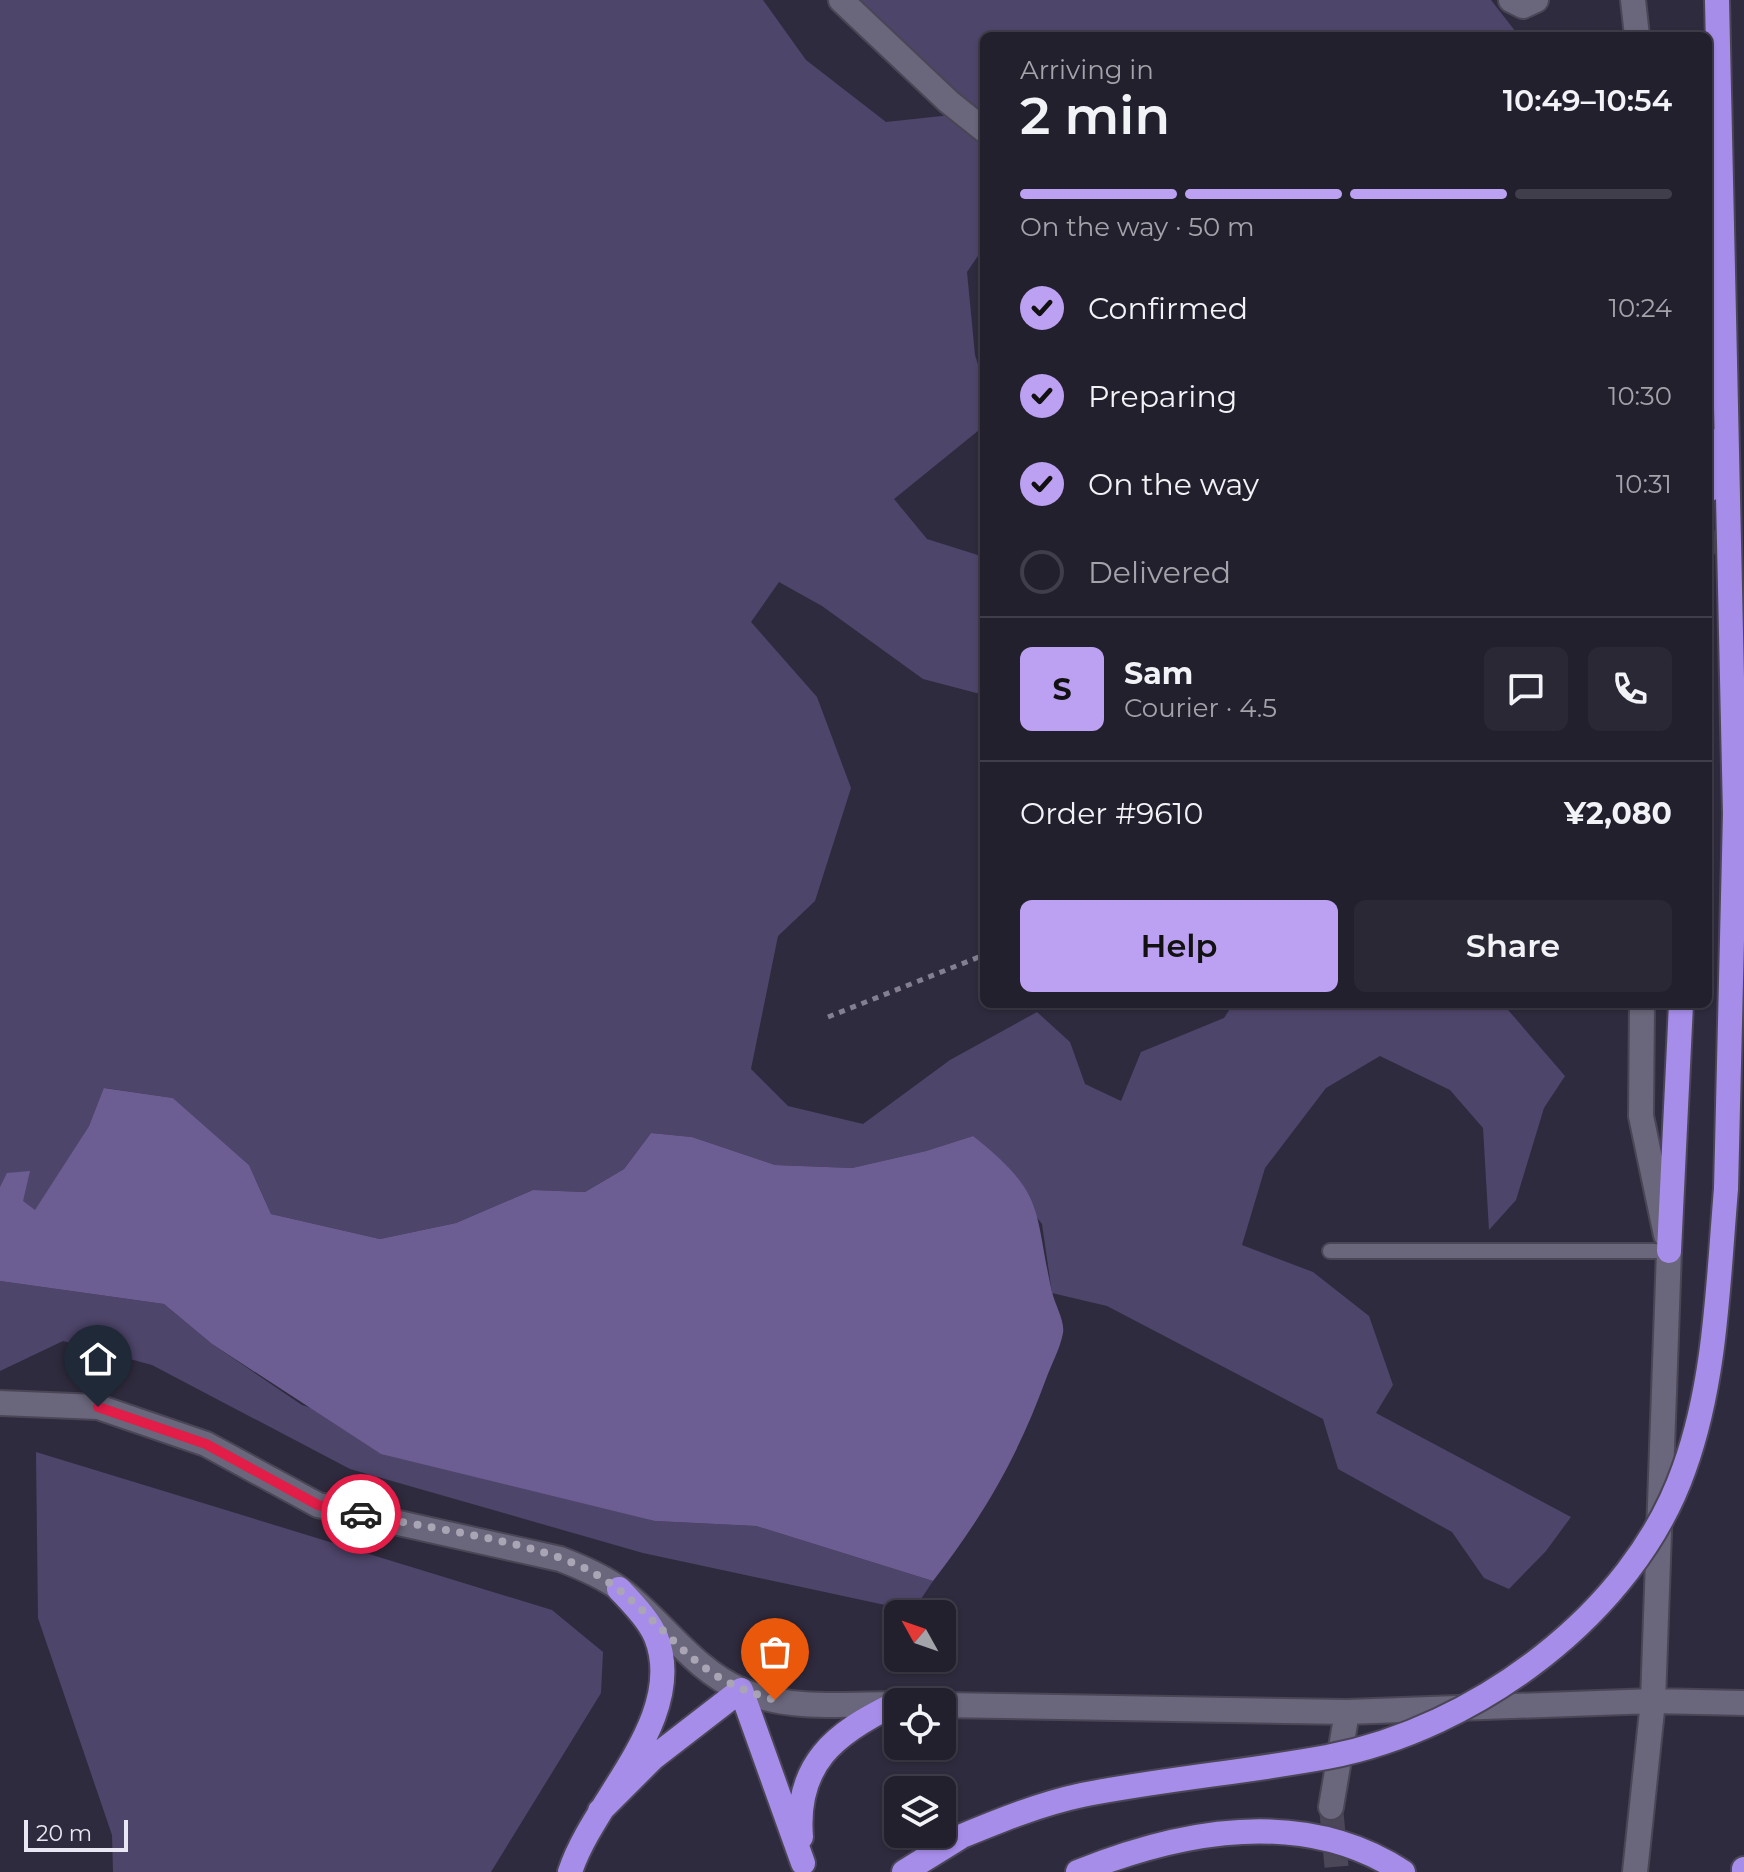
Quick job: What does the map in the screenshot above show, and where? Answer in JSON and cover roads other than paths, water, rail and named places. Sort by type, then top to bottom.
[{"type":"highway","points":[[904,1872],[962,1836],[1018,1813],[1080,1795],[1329,1756],[1390,1740],[1446,1718],[1497,1690],[1546,1654],[1623,1574],[1667,1509],[1684,1469],[1709,1361],[1726,1189],[1735,814],[1717,0]]},
{"type":"highway","points":[[1712,446],[1723,326]]},
{"type":"highway","points":[[1669,1251],[1681,1008]]},
{"type":"highway","points":[[570,1872],[600,1811],[643,1741],[662,1686],[662,1660],[656,1635],[619,1589]]},
{"type":"highway","points":[[600,1811],[653,1758],[741,1690],[803,1863],[800,1821],[803,1791],[813,1766],[831,1742],[856,1723],[884,1710]]},
{"type":"highway","points":[[1078,1872],[1176,1838],[1227,1832],[1280,1832],[1324,1837],[1365,1849],[1403,1872]]},
{"type":"street","points":[[841,0],[949,102],[980,127]]},
{"type":"street","points":[[1511,0],[1523,6],[1536,0]]},
{"type":"street","points":[[1633,0],[1637,32]]},
{"type":"street","points":[[1635,1872],[1653,1701],[1669,1251],[1641,1116],[1642,1008]]},
{"type":"street","points":[[0,1403],[98,1407],[206,1444],[318,1505],[548,1556],[590,1571],[619,1589],[694,1658],[741,1690],[775,1700],[809,1705],[884,1704]]},
{"type":"street","points":[[956,1705],[1347,1712],[1653,1701],[1744,1703]]},
{"type":"street","points":[[1331,1807],[1347,1712]]},
{"type":"lane","points":[[1330,1251],[1669,1251]]},
{"type":"tunnel","points":[[1712,542],[1744,543]]},
{"type":"tunnel","points":[[1331,1807],[1337,1872]]}]
